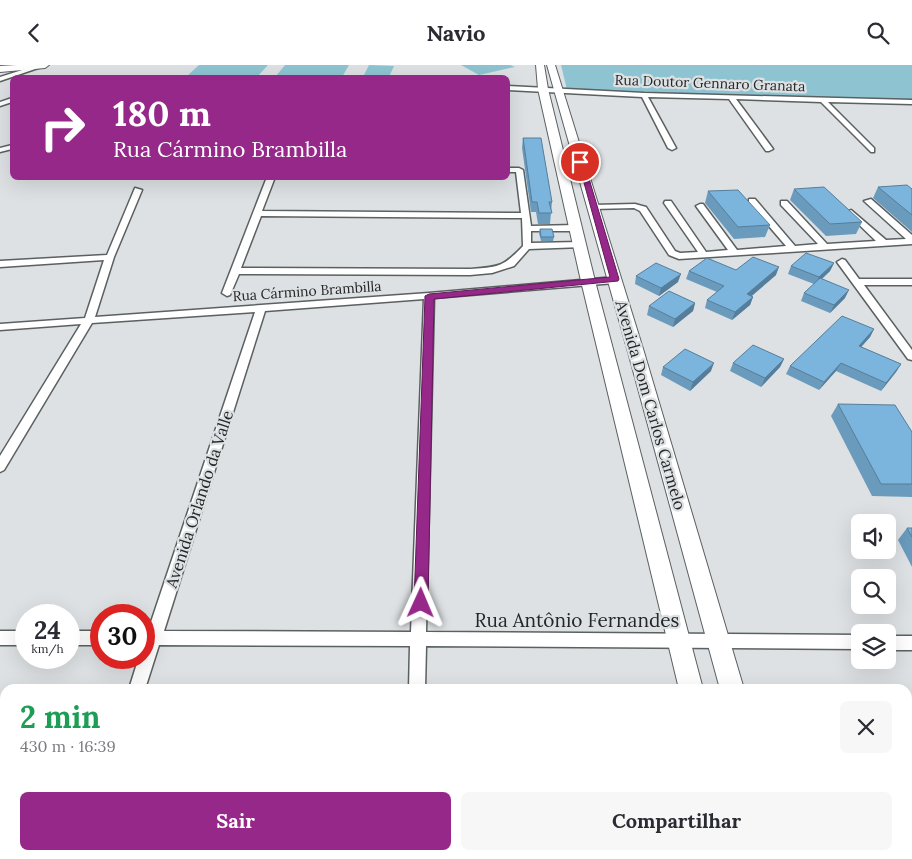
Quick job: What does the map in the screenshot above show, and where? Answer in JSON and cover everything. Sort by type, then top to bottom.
[{"type":"street","points":[[0,69],[43,65]]},
{"type":"street","points":[[12,75],[43,65]]},
{"type":"street","name":"Avenida Dom Carlos Carmelo","points":[[540,65],[543,89],[588,281],[690,684]]},
{"type":"street","name":"Avenida Dom Carlos Carmelo","points":[[551,65],[615,279],[731,684]]},
{"type":"street","name":"Rua Doutor Gennaro Granata","points":[[510,88],[644,95],[912,102]]},
{"type":"street","points":[[644,95],[672,148]]},
{"type":"street","points":[[730,96],[769,149]]},
{"type":"street","points":[[822,99],[871,150]]},
{"type":"street","points":[[557,147],[576,147]]},
{"type":"street","points":[[235,271],[470,272],[492,270],[511,264],[527,237],[519,170],[510,170]]},
{"type":"street","points":[[227,293],[270,180]]},
{"type":"street","points":[[0,467],[89,320],[110,257],[138,190]]},
{"type":"street","points":[[752,201],[793,249]]},
{"type":"street","points":[[868,201],[912,240]]},
{"type":"street","points":[[668,203],[704,255]]},
{"type":"street","points":[[784,203],[825,247]]},
{"type":"street","points":[[843,205],[884,243]]},
{"type":"street","points":[[700,206],[735,253]]},
{"type":"street","points":[[594,211],[638,214],[647,217],[674,255],[704,255],[912,240]]},
{"type":"street","points":[[258,213],[526,216]]},
{"type":"street","points":[[527,237],[578,237]]},
{"type":"street","points":[[527,237],[578,237]]},
{"type":"street","points":[[0,263],[110,257]]},
{"type":"street","points":[[842,262],[912,357]]},
{"type":"street","name":"Rua Cármino Brambilla","points":[[0,327],[429,296],[615,279]]},
{"type":"street","points":[[857,281],[912,282]]},
{"type":"street","points":[[417,684],[429,296]]},
{"type":"street","name":"Avenida Orlando da Valle","points":[[155,621],[261,308]]},
{"type":"street","points":[[628,435],[659,435]]},
{"type":"street","points":[[0,638],[15,638]]},
{"type":"street","name":"Rua Antônio Fernandes","points":[[155,639],[851,642]]},
{"type":"street","points":[[896,643],[912,643]]},
{"type":"street","name":"Avenida Orlando da Valle","points":[[138,684],[142,669]]},
{"type":"shaded area","points":[[199,65],[268,65],[259,75],[188,75]]},
{"type":"shaded area","points":[[285,65],[349,65],[343,75],[277,75]]},
{"type":"shaded area","points":[[369,65],[394,66],[390,75],[364,75]]},
{"type":"shaded area","points":[[461,65],[510,65],[515,67],[479,75]]},
{"type":"shaded area","points":[[561,65],[912,65],[912,101],[567,90]]},
{"type":"building","points":[[523,138],[541,138],[552,202],[549,202],[552,213],[539,213],[537,202],[532,202]]},
{"type":"building","points":[[907,185],[912,189],[912,215],[878,187]]},
{"type":"building","points":[[824,187],[862,222],[830,224],[794,189]]},
{"type":"building","points":[[738,190],[770,225],[738,227],[708,191]]},
{"type":"building","points":[[540,229],[552,229],[554,237],[541,237]]},
{"type":"building","points":[[806,253],[834,263],[819,277],[791,266]]},
{"type":"building","points":[[753,257],[779,267],[747,294],[753,297],[735,312],[707,300],[724,286],[689,271],[707,258],[736,270]]},
{"type":"building","points":[[656,263],[681,274],[661,288],[636,276]]},
{"type":"building","points":[[820,278],[849,290],[834,305],[804,293]]},
{"type":"building","points":[[669,291],[695,303],[675,319],[649,306]]},
{"type":"building","points":[[842,316],[874,329],[859,346],[901,364],[886,383],[841,363],[824,382],[790,366]]},
{"type":"building","points":[[753,345],[784,359],[765,378],[733,363]]},
{"type":"building","points":[[685,349],[714,363],[693,382],[663,367]]},
{"type":"building","points":[[838,404],[895,405],[912,432],[912,484],[881,484]]},
{"type":"building","points":[[907,528],[912,528],[912,537]]},
{"type":"route","points":[[421,603],[429,296],[615,279],[580,162]]}]
